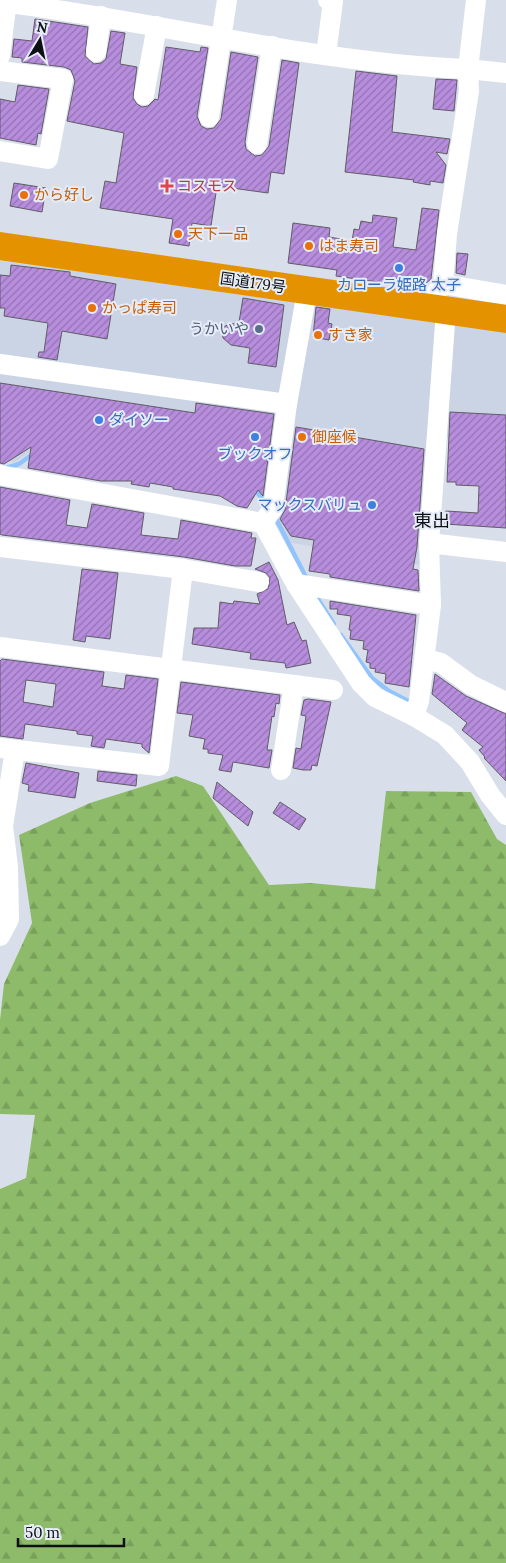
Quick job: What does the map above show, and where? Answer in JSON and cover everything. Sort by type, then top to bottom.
[{"type":"highway","name":"国道179号","points":[[0,246],[506,319]]},
{"type":"street","points":[[209,117],[227,0]]},
{"type":"street","points":[[326,55],[333,1],[328,0]]},
{"type":"street","points":[[417,708],[425,659],[430,605],[429,543],[435,309],[443,284],[447,234],[469,91],[468,69],[476,0]]},
{"type":"street","points":[[0,56],[5,1],[326,55],[426,67],[506,73]]},
{"type":"street","points":[[96,52],[101,16]]},
{"type":"street","points":[[144,95],[157,26]]},
{"type":"street","points":[[258,144],[272,46]]},
{"type":"street","points":[[0,71],[63,79],[48,159],[0,151]]},
{"type":"street","points":[[443,284],[506,295]]},
{"type":"street","points":[[308,291],[268,516],[296,584],[361,683],[375,697],[417,708],[445,734],[470,762],[490,795],[506,815]]},
{"type":"street","points":[[0,364],[287,404]]},
{"type":"street","points":[[0,475],[268,516]]},
{"type":"street","points":[[429,543],[506,552]]},
{"type":"street","points":[[0,547],[183,570],[259,582]]},
{"type":"street","points":[[0,936],[9,920],[8,866],[1,826],[7,749],[159,766],[183,570]]},
{"type":"street","points":[[296,584],[430,605]]},
{"type":"street","points":[[0,647],[333,690]]},
{"type":"street","points":[[425,659],[442,663],[470,685],[506,702]]},
{"type":"street","points":[[281,770],[294,685]]},
{"type":"shaded area","points":[[0,261],[439,319],[421,565],[292,543],[242,474],[51,438],[15,462],[0,461]]},
{"type":"shaded area","points":[[448,320],[506,328],[506,443],[440,438]]},
{"type":"green space","points":[[176,776],[203,786],[269,885],[311,883],[375,889],[386,791],[471,792],[497,839],[506,845],[506,1563],[0,1563],[0,1189],[26,1178],[35,1115],[0,1114],[0,1020],[4,984],[32,923],[19,835],[90,803]]},
{"type":"building","points":[[35,19],[88,27],[85,56],[94,64],[101,63],[106,59],[111,31],[125,33],[120,64],[137,67],[133,98],[142,107],[148,106],[155,99],[158,100],[166,47],[200,52],[201,47],[208,48],[197,116],[201,126],[207,129],[214,128],[221,119],[231,52],[258,57],[245,142],[246,149],[255,156],[262,155],[269,146],[282,60],[299,63],[284,174],[271,172],[268,193],[217,186],[211,226],[192,223],[189,246],[169,243],[173,219],[100,208],[105,181],[116,183],[124,133],[67,121],[75,81],[71,70],[64,67],[22,62],[22,58],[12,57],[14,39],[32,41]]},
{"type":"building","points":[[356,71],[397,76],[392,132],[450,139],[447,154],[436,152],[446,165],[443,183],[430,181],[430,185],[413,182],[414,180],[345,172]]},
{"type":"building","points":[[436,79],[457,80],[454,111],[433,109]]},
{"type":"building","points":[[18,85],[49,89],[41,134],[38,133],[36,145],[0,138],[0,99],[15,102]]},
{"type":"building","points":[[14,183],[46,188],[42,212],[10,206]]},
{"type":"building","points":[[422,208],[439,210],[431,279],[420,288],[336,276],[337,270],[288,263],[293,223],[330,228],[329,237],[352,241],[354,229],[359,230],[361,221],[372,223],[373,215],[397,218],[393,247],[416,250]]},
{"type":"building","points":[[457,253],[468,254],[465,275],[456,273]]},
{"type":"building","points":[[11,265],[70,272],[70,276],[116,284],[107,339],[62,331],[57,360],[38,357],[39,352],[44,352],[48,323],[4,316],[5,308],[0,308],[0,275],[10,276]]},
{"type":"building","points":[[243,298],[284,305],[276,367],[248,363],[250,348],[231,345],[223,338],[222,330],[225,326],[239,322]]},
{"type":"building","points":[[316,307],[330,309],[328,323],[332,324],[329,340],[313,337]]},
{"type":"building","points":[[0,383],[195,413],[196,403],[274,414],[263,496],[258,490],[247,508],[237,506],[220,496],[173,489],[173,487],[150,483],[149,487],[131,484],[132,481],[101,481],[28,468],[31,447],[4,464],[0,463]]},
{"type":"building","points":[[450,412],[506,415],[506,528],[445,524],[446,511],[478,513],[479,486],[456,485],[456,482],[447,482]]},
{"type":"building","points":[[296,427],[424,449],[417,547],[413,569],[418,570],[419,591],[330,577],[330,574],[309,571],[314,540],[291,536],[280,519],[285,510]]},
{"type":"building","points":[[0,487],[70,500],[66,525],[87,528],[92,504],[144,513],[141,535],[178,539],[181,520],[252,533],[251,538],[256,538],[251,566],[235,566],[184,557],[2,535],[0,534]]},
{"type":"building","points":[[269,562],[278,580],[287,625],[294,622],[302,641],[306,640],[311,663],[286,668],[285,663],[250,659],[251,653],[192,644],[194,628],[218,628],[220,602],[233,604],[234,601],[260,604],[257,594],[268,589],[270,578],[266,573],[255,569]]},
{"type":"building","points":[[82,569],[118,573],[110,639],[86,636],[85,642],[73,640]]},
{"type":"building","points":[[330,601],[416,615],[409,687],[385,683],[386,674],[375,672],[376,669],[370,668],[370,663],[366,662],[368,650],[363,649],[364,641],[350,639],[351,616],[337,614],[338,609],[330,609]]},
{"type":"building","points":[[2,659],[104,672],[102,686],[124,689],[126,675],[158,679],[149,753],[142,747],[142,744],[106,739],[104,748],[91,746],[93,736],[77,734],[77,731],[25,724],[23,739],[0,736],[0,661]],"holes":[[[26,680],[56,684],[53,707],[23,702]]]},
{"type":"building","points":[[435,674],[466,696],[506,714],[506,781],[484,758],[479,750],[483,747],[462,730],[467,723],[432,694]]},
{"type":"building","points":[[181,682],[280,695],[279,704],[276,703],[274,717],[272,716],[267,750],[272,750],[269,768],[233,762],[231,772],[219,770],[223,755],[208,753],[208,749],[203,749],[205,739],[189,736],[193,715],[177,713]]},
{"type":"building","points":[[304,700],[331,702],[317,766],[312,765],[311,770],[303,770],[293,768],[296,748],[301,749],[306,716],[301,715]]},
{"type":"building","points":[[26,763],[79,773],[75,798],[28,791],[29,785],[22,783]]},
{"type":"building","points":[[98,771],[137,775],[136,786],[97,781]]},
{"type":"building","points":[[217,782],[253,812],[248,826],[213,798]]},
{"type":"building","points":[[280,802],[306,819],[299,830],[273,813]]},
{"type":"waterway","points":[[6,468],[19,464],[34,453]]},
{"type":"waterway","points":[[253,487],[267,505]]},
{"type":"waterway","points":[[274,515],[307,579]]},
{"type":"waterway","points":[[314,593],[334,624]]},
{"type":"waterway","points":[[341,635],[372,678],[389,691],[414,704]]},
{"type":"place","name":"コスモス","points":[[167,186]]},
{"type":"place","name":"から好し","points":[[24,195]]},
{"type":"place","name":"天下一品","points":[[178,234]]},
{"type":"place","name":"はま寿司","points":[[309,246]]},
{"type":"place","name":"カローラ姫路 太子","points":[[399,268]]},
{"type":"place","name":"かっぱ寿司","points":[[92,308]]},
{"type":"place","name":"うかいや","points":[[259,329]]},
{"type":"place","name":"すき家","points":[[318,335]]},
{"type":"place","name":"ダイソー","points":[[99,420]]},
{"type":"place","name":"ブックオフ","points":[[255,437]]},
{"type":"place","name":"御座候","points":[[302,437]]},
{"type":"place","name":"マックスバリュ","points":[[372,505]]},
{"type":"district","name":"東出","points":[[432,521]]}]
